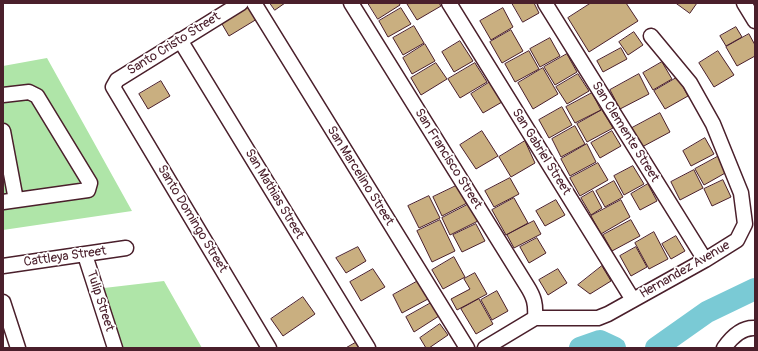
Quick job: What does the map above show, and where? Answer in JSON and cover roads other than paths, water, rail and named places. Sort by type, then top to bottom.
[{"type":"street","name":"Santo Cristo Street","points":[[114,90],[114,84],[117,80],[242,3]]},
{"type":"street","name":"San Marcelino Street","points":[[254,3],[466,348]]},
{"type":"street","name":"San Francisco Street","points":[[351,3],[534,297],[536,306],[535,318]]},
{"type":"street","name":"San Gabriel Street","points":[[449,3],[633,300]]},
{"type":"street","name":"San Clemente Street","points":[[545,3],[705,260]]},
{"type":"street","points":[[744,3],[755,21]]},
{"type":"street","name":"Hernandez Avenue","points":[[535,318],[598,318],[705,260],[737,240],[745,224],[741,193],[713,124],[690,83],[651,36]]},
{"type":"street","name":"San Mathias Street","points":[[180,40],[368,348]]},
{"type":"street","name":"Santo Domingo Street","points":[[114,90],[269,348]]},
{"type":"street","points":[[3,95],[29,92],[37,96],[90,183],[88,190],[10,201],[3,131]]},
{"type":"street","name":"Cattleya Street","points":[[3,266],[126,248]]},
{"type":"street","name":"Tulip Street","points":[[86,255],[115,348]]},
{"type":"street","points":[[3,302],[13,346]]},
{"type":"street","points":[[485,348],[535,318]]},
{"type":"street","points":[[724,348],[733,336],[750,328],[755,328]]},
{"type":"waterway","points":[[656,348],[707,312],[755,289]]},
{"type":"waterway","points":[[580,348],[600,341],[615,348]]}]
